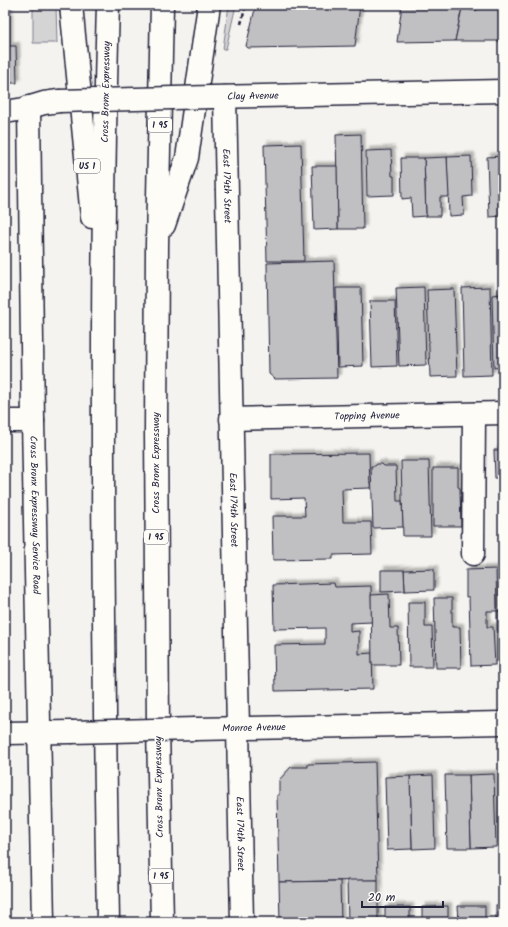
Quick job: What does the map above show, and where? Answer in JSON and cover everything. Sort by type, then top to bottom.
[{"type":"main road","name":"US 1","points":[[71,5],[103,328]]},
{"type":"main road","name":"Cross Bronx Expressway","points":[[108,5],[102,410],[108,922]]},
{"type":"main road","name":"Cross Bronx Expressway","points":[[162,5],[157,245],[156,548],[162,922]]},
{"type":"main road","points":[[157,245],[187,158],[209,5]]},
{"type":"main road","name":"Clay Avenue","points":[[5,112],[59,101],[503,91]]},
{"type":"main road","name":"East 174th Street","points":[[218,97],[231,419],[242,922]]},
{"type":"main road","name":"Cross Bronx Expressway Service Road","points":[[29,107],[33,421],[43,922]]},
{"type":"main road","name":"Topping Avenue","points":[[231,419],[503,413]]},
{"type":"main road","points":[[473,554],[474,414]]},
{"type":"main road","points":[[5,422],[33,421]]},
{"type":"main road","name":"Monroe Avenue","points":[[5,733],[503,723]]},
{"type":"path","points":[[241,24],[246,5]]},
{"type":"shaded area","points":[[33,5],[56,5],[57,43],[33,43]]},
{"type":"shaded area","points":[[229,5],[236,5],[226,49],[223,49]]},
{"type":"building","points":[[5,5],[9,5],[9,46],[16,46],[17,83],[5,83]]},
{"type":"building","points":[[256,5],[360,5],[355,46],[248,48],[246,46]]},
{"type":"building","points":[[402,5],[413,7],[414,5],[451,5],[462,8],[455,41],[397,42]]},
{"type":"building","points":[[480,5],[503,5],[503,41],[455,41],[462,8],[476,11]]},
{"type":"building","points":[[361,134],[363,229],[338,229],[336,135]]},
{"type":"building","points":[[301,144],[304,261],[267,261],[264,145]]},
{"type":"building","points":[[391,150],[392,176],[394,176],[394,195],[367,196],[366,151]]},
{"type":"building","points":[[471,156],[472,196],[463,197],[464,215],[449,216],[447,157]]},
{"type":"building","points":[[503,156],[503,216],[489,217],[487,157]]},
{"type":"building","points":[[447,157],[449,197],[440,197],[440,216],[426,216],[424,158]]},
{"type":"building","points":[[401,158],[424,158],[426,216],[412,217],[411,198],[402,199]]},
{"type":"building","points":[[312,166],[337,166],[338,229],[314,230]]},
{"type":"building","points":[[334,261],[337,378],[275,379],[269,374],[267,263]]},
{"type":"building","points":[[424,287],[426,365],[399,366],[396,288]]},
{"type":"building","points":[[490,287],[492,375],[464,376],[462,288]]},
{"type":"building","points":[[336,288],[361,288],[363,366],[338,367]]},
{"type":"building","points":[[454,289],[457,376],[430,377],[427,290]]},
{"type":"building","points":[[503,294],[503,367],[494,368],[492,295]]},
{"type":"building","points":[[370,301],[395,301],[397,366],[372,367]]},
{"type":"building","points":[[494,450],[503,450],[503,478],[495,478]]},
{"type":"building","points":[[369,453],[370,488],[342,489],[343,522],[371,522],[372,554],[333,555],[333,559],[273,560],[272,516],[305,516],[304,498],[271,499],[271,454]]},
{"type":"building","points":[[401,461],[429,461],[431,536],[403,536]]},
{"type":"building","points":[[377,464],[382,464],[384,466],[396,466],[397,501],[402,501],[403,527],[373,528],[371,466],[375,466]]},
{"type":"building","points":[[433,468],[458,468],[461,526],[433,526]]},
{"type":"building","points":[[434,569],[434,590],[405,591],[404,570]]},
{"type":"building","points":[[496,569],[497,611],[487,611],[487,627],[493,627],[495,665],[471,666],[469,597],[466,597],[466,570]]},
{"type":"building","points":[[381,570],[404,570],[405,591],[381,592]]},
{"type":"building","points":[[334,583],[335,587],[371,586],[372,622],[350,623],[350,632],[359,631],[359,654],[372,653],[373,689],[275,691],[274,645],[325,644],[325,628],[274,629],[273,585]]},
{"type":"building","points":[[389,594],[390,628],[398,628],[399,665],[372,665],[371,595]]},
{"type":"building","points":[[434,598],[452,598],[452,627],[460,627],[461,668],[436,668]]},
{"type":"building","points":[[408,602],[425,602],[425,627],[432,627],[433,667],[409,667]]},
{"type":"building","points":[[497,611],[503,611],[503,667],[497,667]]},
{"type":"building","points":[[375,762],[378,880],[279,882],[277,795],[279,795],[279,780],[291,767],[308,767],[308,764]]},
{"type":"building","points":[[494,774],[496,847],[471,848],[469,775]]},
{"type":"building","points":[[433,775],[435,848],[412,849],[410,776]]},
{"type":"building","points":[[445,775],[469,775],[471,848],[447,848]]},
{"type":"building","points":[[410,776],[412,849],[387,850],[385,777]]},
{"type":"building","points":[[347,880],[378,880],[378,922],[348,922]]},
{"type":"building","points":[[340,881],[341,922],[280,922],[279,882]]},
{"type":"building","points":[[496,905],[503,905],[503,922],[496,922]]},
{"type":"building","points":[[448,906],[448,922],[422,922],[422,907]]},
{"type":"building","points":[[458,906],[485,906],[485,922],[459,922]]},
{"type":"building","points":[[385,907],[410,907],[410,922],[385,922]]}]
